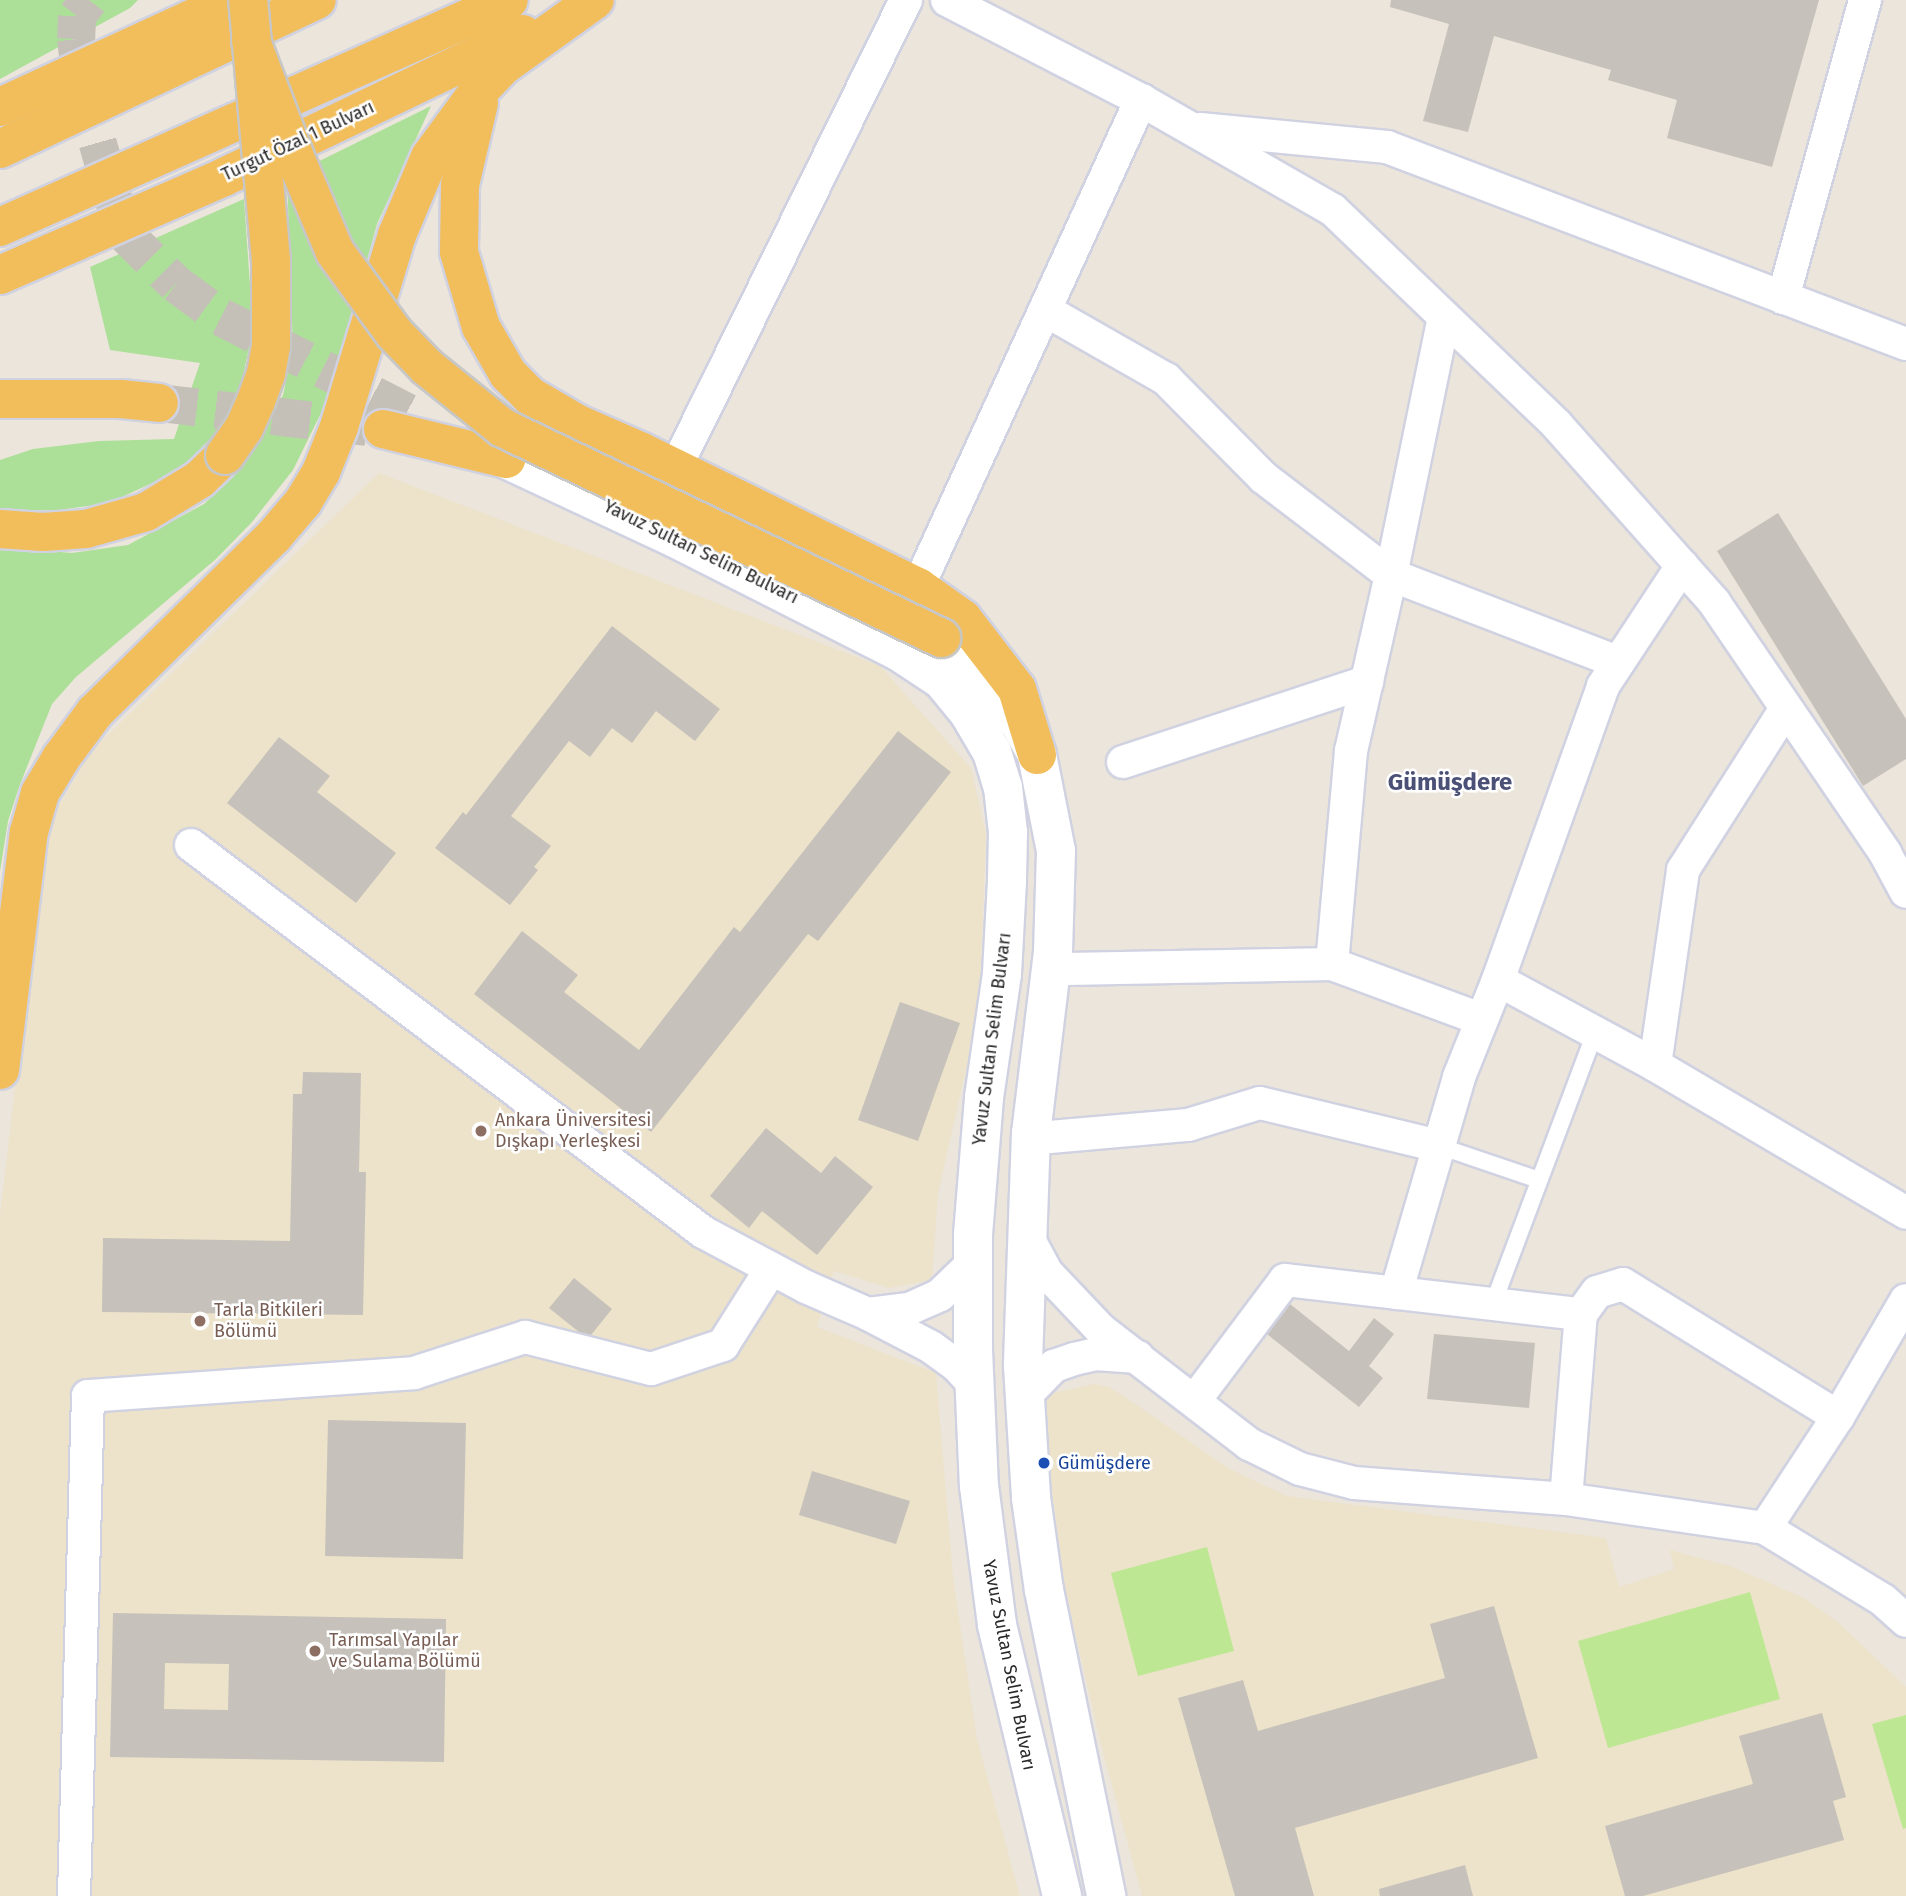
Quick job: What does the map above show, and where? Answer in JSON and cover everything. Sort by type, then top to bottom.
[{"type":"highway","points":[[17,99],[166,0]]},
{"type":"highway","points":[[17,99],[233,0]]},
{"type":"highway","points":[[0,529],[43,532],[86,529],[146,512],[200,479],[225,455],[244,428],[266,374],[271,346],[271,261],[248,0]]},
{"type":"highway","points":[[0,149],[317,0]]},
{"type":"highway","points":[[0,227],[509,0]]},
{"type":"highway","points":[[0,1070],[29,832],[40,793],[61,758],[95,712],[274,536],[303,502],[321,472],[339,427],[397,235],[430,157],[503,66],[594,0]]},
{"type":"highway","name":"Turgut Özal 1 Bulvarı","points":[[0,275],[224,177],[594,0]]},
{"type":"highway","points":[[251,41],[294,155],[335,252],[394,333],[427,367],[503,428],[941,638]]},
{"type":"highway","points":[[483,88],[460,185],[459,252],[466,282],[494,354],[530,396],[578,424],[918,587],[963,619],[1017,689],[1037,755]]},
{"type":"highway","points":[[0,398],[121,399],[159,403]]},
{"type":"highway","points":[[396,421],[506,459]]},
{"type":"main road","name":"Yavuz Sultan Selim Bulvarı","points":[[506,459],[675,538],[898,651],[942,680],[975,723],[992,752],[1003,788],[1007,845],[1006,929],[982,1122],[973,1263],[979,1486],[998,1625],[1062,1896]]},
{"type":"main road","points":[[941,638],[970,664],[1020,724],[1037,755],[1056,850],[1053,953],[1031,1133],[1022,1313],[1025,1396],[1031,1498],[1044,1590],[1106,1896]]},
{"type":"street","points":[[675,469],[906,0]]},
{"type":"street","points":[[947,0],[1141,100],[1333,210],[1557,425],[1714,602],[1785,710],[1885,853],[1906,892]]},
{"type":"street","points":[[1783,298],[1865,0]]},
{"type":"street","points":[[918,587],[1141,100]]},
{"type":"street","points":[[1188,128],[1387,147],[1906,344]]},
{"type":"street","points":[[1045,310],[1166,379],[1264,478],[1391,575],[1618,662]]},
{"type":"street","points":[[1332,964],[1351,751],[1391,575],[1444,317]]},
{"type":"street","points":[[1396,1293],[1459,1077],[1497,980],[1603,686],[1682,566]]},
{"type":"street","points":[[1123,762],[1367,682]]},
{"type":"street","points":[[1655,1065],[1683,870],[1785,710]]},
{"type":"street","points":[[191,845],[703,1232],[771,1269],[931,1347],[975,1385]]},
{"type":"street","points":[[1069,969],[1332,964],[1481,1019]]},
{"type":"street","points":[[1497,980],[1655,1065],[1906,1213]]},
{"type":"street","points":[[1050,1137],[1188,1125],[1260,1102],[1439,1146]]},
{"type":"street","points":[[1026,1234],[1055,1282],[1101,1330],[1249,1444],[1300,1469],[1354,1482],[1566,1499],[1766,1528],[1883,1600],[1906,1621]]},
{"type":"street","points":[[868,1314],[909,1309],[940,1296],[973,1263]]},
{"type":"street","points":[[74,1896],[88,1396],[414,1373],[525,1336],[651,1369],[723,1345],[771,1269]]},
{"type":"street","points":[[1195,1400],[1285,1280],[1581,1314]]},
{"type":"street","points":[[1566,1499],[1581,1314],[1597,1292],[1623,1284],[1838,1417]]},
{"type":"street","points":[[1766,1528],[1838,1417],[1906,1300]]},
{"type":"street","points":[[1025,1396],[1054,1366],[1074,1359],[1096,1353],[1138,1357]]},
{"type":"lane","points":[[1493,1304],[1595,1032]]},
{"type":"lane","points":[[1439,1146],[1539,1180]]},
{"type":"shaded area","name":"Ankara Üniversitesi Dışkapı Yerleşkesi","points":[[379,473],[880,666],[971,768],[986,834],[979,1011],[938,1194],[932,1280],[889,1288],[834,1271],[817,1327],[936,1373],[953,1577],[977,1739],[1020,1896],[0,1896],[0,1215],[45,830],[91,751]]},
{"type":"shaded area","points":[[1094,1384],[1109,1387],[1228,1468],[1287,1496],[1606,1538],[1619,1587],[1674,1569],[1670,1550],[1733,1567],[1804,1598],[1839,1623],[1906,1687],[1906,1896],[1142,1896],[1101,1745],[1064,1584],[1050,1473],[1045,1395]]},
{"type":"green space","points":[[0,0],[138,0],[130,8],[0,79]]},
{"type":"green space","points":[[431,106],[377,224],[336,371],[322,411],[293,470],[252,522],[216,559],[76,677],[52,704],[8,821],[0,871],[0,547],[72,553],[128,545],[204,504],[232,478],[251,454],[283,395],[293,348],[287,177]]},
{"type":"green space","points":[[244,199],[253,329],[240,390],[227,418],[199,452],[176,472],[109,503],[59,510],[0,511],[0,460],[33,449],[99,441],[174,439],[200,363],[110,350],[90,267]]},
{"type":"green space","points":[[1207,1547],[1234,1651],[1138,1676],[1111,1573]]},
{"type":"green space","points":[[1750,1592],[1780,1699],[1608,1748],[1578,1641]]},
{"type":"green space","points":[[1906,1715],[1906,1828],[1903,1829],[1872,1724]]},
{"type":"building","points":[[1391,0],[1819,0],[1772,167],[1667,138],[1677,100],[1608,80],[1611,70],[1494,36],[1468,132],[1423,121],[1449,24],[1390,7]]},
{"type":"building","points":[[1778,513],[1906,719],[1906,759],[1863,786],[1717,551]]},
{"type":"building","points":[[612,626],[720,709],[695,741],[656,711],[632,743],[612,728],[590,757],[569,741],[511,816],[551,846],[534,867],[538,870],[510,905],[435,848],[463,812],[466,815]]},
{"type":"building","points":[[898,731],[951,772],[818,941],[808,934],[651,1132],[474,994],[522,931],[578,975],[564,992],[639,1050],[734,927],[740,932]]},
{"type":"building","points":[[279,737],[330,776],[317,792],[396,853],[356,903],[227,803]]},
{"type":"building","points":[[900,1002],[960,1023],[918,1141],[858,1120]]},
{"type":"building","points":[[303,1072],[361,1073],[359,1172],[366,1172],[363,1315],[102,1312],[103,1238],[290,1241],[293,1094],[302,1094]]},
{"type":"building","points":[[766,1128],[821,1173],[835,1156],[873,1187],[817,1255],[762,1211],[749,1228],[710,1196]]},
{"type":"building","points":[[574,1278],[612,1309],[591,1335],[579,1332],[549,1308]]},
{"type":"building","points":[[1290,1304],[1349,1351],[1374,1318],[1394,1334],[1369,1366],[1383,1378],[1359,1407],[1267,1334]]},
{"type":"building","points":[[1434,1334],[1535,1343],[1529,1408],[1427,1399]]},
{"type":"building","points":[[328,1420],[466,1423],[463,1559],[325,1556]]},
{"type":"building","points":[[812,1471],[910,1501],[896,1544],[799,1515]]},
{"type":"building","points":[[1494,1606],[1538,1758],[1295,1828],[1314,1896],[1235,1896],[1178,1698],[1243,1680],[1258,1731],[1445,1678],[1430,1624]]},
{"type":"building","points":[[113,1613],[446,1619],[444,1762],[110,1757]],"holes":[[[165,1663],[229,1664],[228,1710],[164,1709]]]},
{"type":"building","points":[[1822,1713],[1846,1797],[1833,1801],[1844,1840],[1643,1896],[1625,1896],[1605,1826],[1753,1784],[1739,1736]]},
{"type":"building","points":[[1465,1865],[1473,1896],[1380,1896],[1379,1889]]},
{"type":"tunnel","points":[[89,0],[77,16],[76,39],[82,88],[123,232],[176,284],[221,317],[409,413]]},
{"type":"tunnel","points":[[159,403],[383,429]]},
{"type":"place","name":"Ankara Üniversitesi Dışkapı Yerleşkesi","points":[[481,1131]]},
{"type":"place","name":"Tarla Bitkileri Bölümü","points":[[200,1321]]},
{"type":"place","name":"Gümüşdere","points":[[1044,1463]]},
{"type":"place","name":"Tarımsal Yapılar ve Sulama Bölümü","points":[[315,1651]]},
{"type":"district","name":"Gümüşdere","points":[[1450,783]]}]
